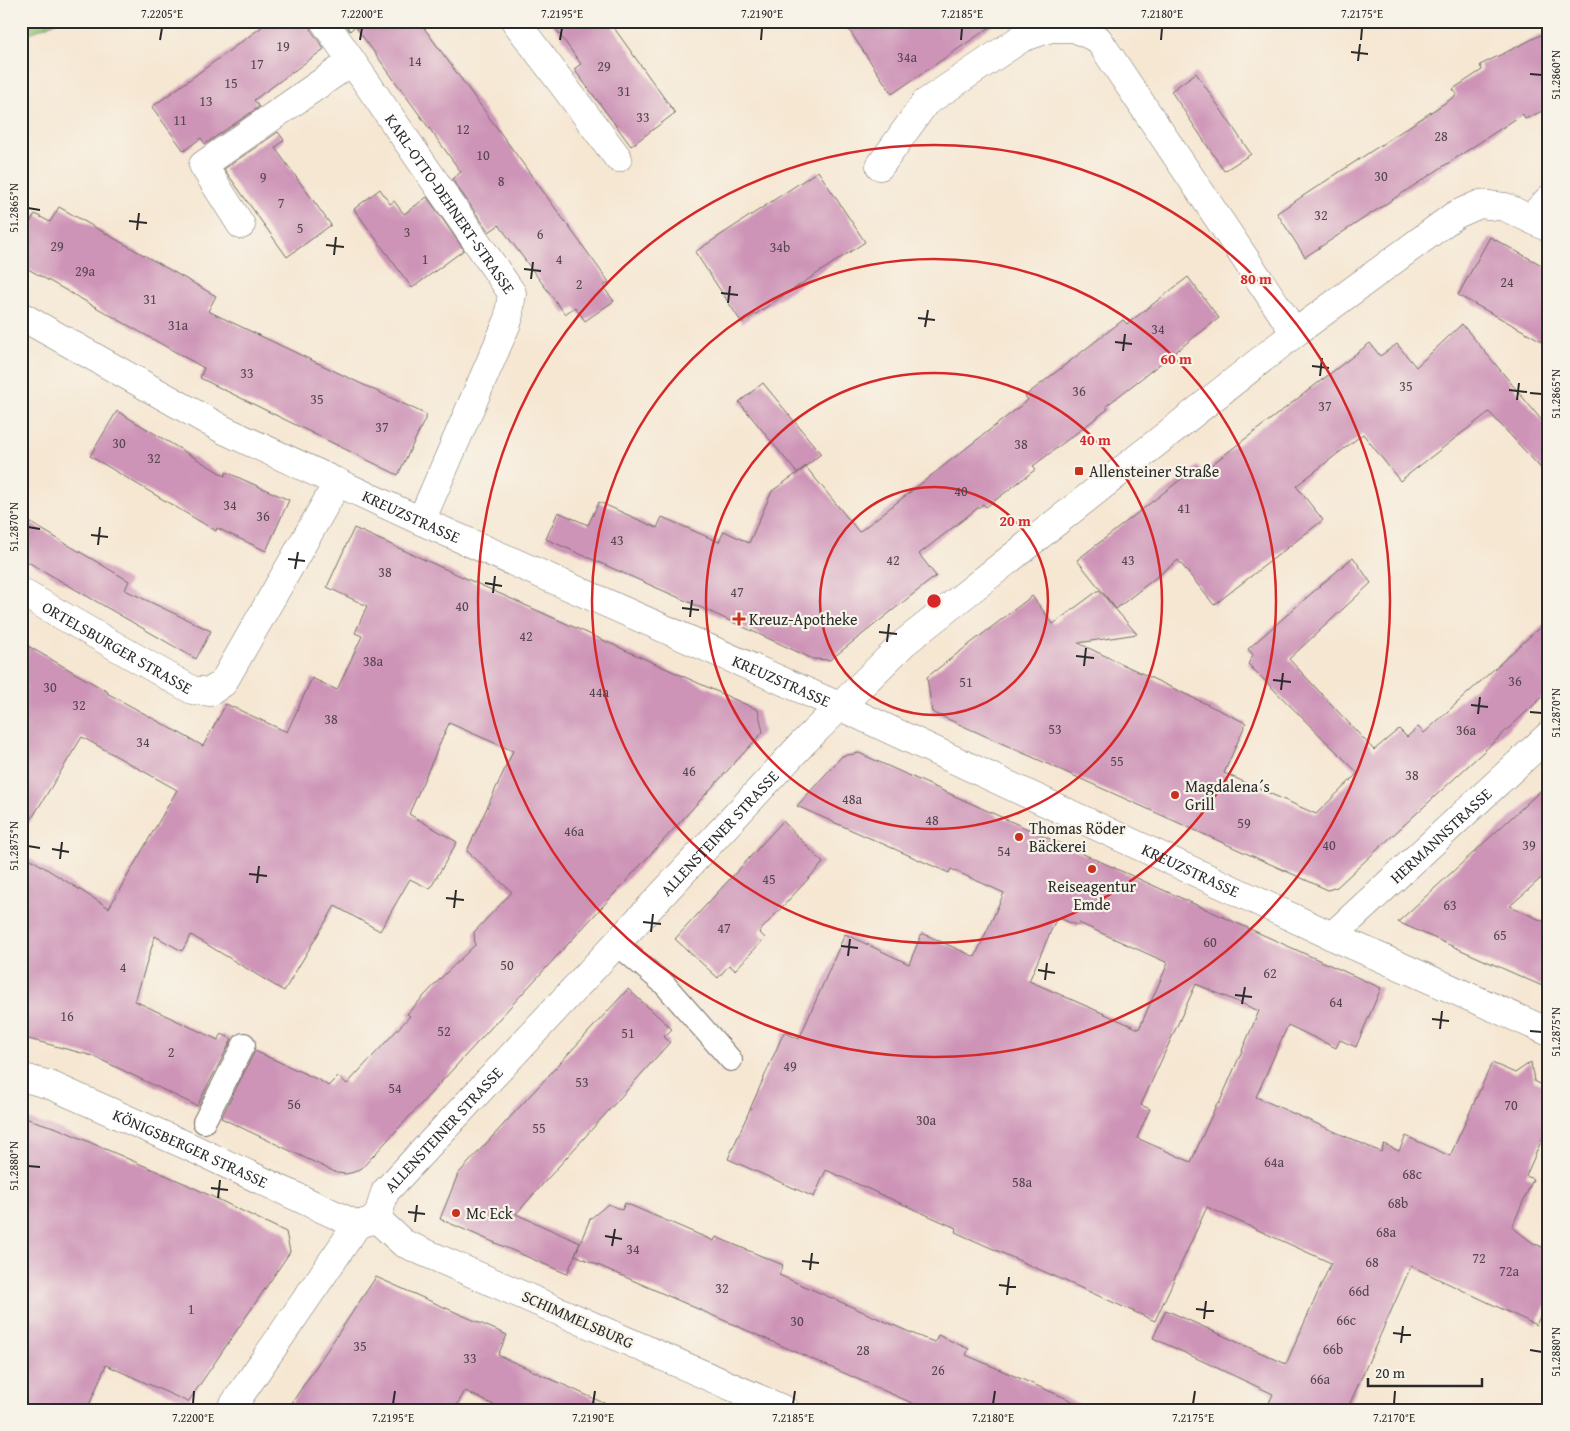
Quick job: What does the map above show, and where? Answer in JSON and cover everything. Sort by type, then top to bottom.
[{"type":"street","name":"KARL-OTTO-DEHNERT-STRASSE","points":[[324,21],[512,293],[508,322],[421,521]]},
{"type":"street","points":[[515,21],[618,158]]},
{"type":"street","points":[[880,166],[925,103],[1022,38],[1051,28],[1074,28],[1098,39],[1295,333]]},
{"type":"street","points":[[241,225],[203,165],[351,62]]},
{"type":"street","name":"ALLENSTEINER STRASSE","points":[[230,1410],[367,1222],[385,1192],[839,706],[904,642],[1295,333],[1455,215],[1480,204],[1505,206],[1543,215]]},
{"type":"street","name":"KREUZSTRASSE","points":[[21,316],[224,430],[421,521],[839,706],[1332,936],[1549,1032]]},
{"type":"street","name":"ORTELSBURGER STRASSE","points":[[21,592],[192,690],[210,692],[223,684],[338,482]]},
{"type":"street","name":"HERMANNSTRASSE","points":[[1332,936],[1549,735]]},
{"type":"street","name":"KÖNIGSBERGER STRASSE","points":[[21,1077],[50,1085],[164,1136],[367,1222]]},
{"type":"street","name":"SCHIMMELSBURG","points":[[367,1222],[403,1243],[785,1410]]},
{"type":"lane","points":[[617,944],[665,985],[731,1060]]},
{"type":"lane","points":[[204,1122],[244,1044]]},
{"type":"green space","points":[[21,21],[55,21],[56,22],[21,37]]},
{"type":"building","points":[[270,21],[309,21],[311,30],[324,49],[254,100],[259,107],[205,144],[201,138],[184,151],[152,107]]},
{"type":"building","points":[[343,21],[419,21],[609,282],[603,287],[614,301],[585,321],[575,307],[565,314],[499,225],[489,232],[452,179],[461,172],[355,26],[350,31]]},
{"type":"building","points":[[550,21],[609,21],[675,113],[631,146],[574,69],[581,64]]},
{"type":"building","points":[[843,21],[999,21],[892,94]]},
{"type":"building","points":[[1549,31],[1549,108],[1525,119],[1523,114],[1305,257],[1277,213],[1457,95],[1453,89],[1482,70],[1480,65]]},
{"type":"building","points":[[1196,73],[1251,154],[1224,171],[1171,91]]},
{"type":"building","points":[[278,132],[284,140],[275,148],[331,225],[287,257],[224,169]]},
{"type":"building","points":[[818,171],[865,242],[742,323],[695,252]]},
{"type":"building","points":[[380,189],[390,204],[394,201],[404,214],[427,197],[464,250],[412,288],[354,209]]},
{"type":"building","points":[[59,207],[216,296],[208,311],[427,415],[398,475],[200,378],[204,368],[21,265],[21,238],[35,214],[50,222]]},
{"type":"building","points":[[1490,237],[1549,269],[1549,345],[1458,295]]},
{"type":"building","points":[[1188,277],[1219,318],[1106,406],[1108,409],[1033,466],[1036,469],[986,507],[983,504],[919,554],[936,576],[830,660],[813,659],[546,539],[558,512],[588,525],[599,502],[657,528],[662,517],[719,542],[724,531],[749,543],[772,491],[806,467],[859,532],[1028,400],[1025,396],[1123,320],[1127,324]]},
{"type":"building","points":[[1462,324],[1549,429],[1549,477],[1489,412],[1400,481],[1363,434],[1296,486],[1323,520],[1214,605],[1178,560],[1116,609],[1077,560],[1198,466],[1202,472],[1370,343],[1380,356],[1397,344],[1416,367]]},
{"type":"building","points":[[763,383],[821,454],[797,473],[739,402]]},
{"type":"building","points":[[117,411],[225,476],[226,472],[289,500],[266,551],[217,528],[216,531],[90,456]]},
{"type":"building","points":[[21,517],[129,581],[125,590],[211,631],[196,659],[21,558]]},
{"type":"building","points":[[354,528],[758,710],[763,732],[362,1168],[346,1174],[337,1173],[221,1118],[255,1051],[328,1086],[338,1076],[347,1084],[410,1016],[407,1014],[475,945],[474,932],[512,892],[467,851],[513,751],[449,723],[409,814],[457,842],[430,889],[410,879],[380,931],[335,906],[284,991],[191,935],[182,951],[155,936],[135,1001],[218,1040],[222,1034],[232,1039],[197,1106],[93,1056],[21,1037],[21,853],[109,908],[177,790],[82,737],[21,836],[21,642],[107,693],[203,746],[226,704],[287,732],[312,678],[337,690],[362,636],[355,633],[367,606],[327,587]]},
{"type":"building","points":[[1353,557],[1371,583],[1289,659],[1374,750],[1399,729],[1407,737],[1418,727],[1424,733],[1549,619],[1549,691],[1337,887],[1328,890],[932,712],[927,677],[1032,596],[1053,624],[1099,590],[1137,634],[1078,643],[1246,723],[1224,773],[1316,814],[1358,773],[1248,664],[1253,655],[1248,649]]},
{"type":"building","points":[[859,753],[1381,988],[1356,1047],[1340,1040],[1336,1048],[1288,1025],[1256,1097],[1381,1152],[1384,1144],[1399,1151],[1406,1136],[1450,1156],[1492,1063],[1515,1073],[1531,1062],[1534,1081],[1549,1088],[1549,1123],[1526,1176],[1533,1179],[1512,1227],[1533,1243],[1549,1250],[1549,1298],[1536,1325],[1411,1266],[1347,1410],[1266,1410],[1273,1394],[1153,1338],[1166,1310],[1286,1364],[1331,1263],[1207,1207],[1155,1321],[955,1232],[956,1228],[826,1170],[814,1197],[728,1159],[784,1032],[799,1039],[845,934],[909,964],[922,933],[975,957],[1004,893],[951,869],[949,873],[797,806],[842,756]],"holes":[[[1057,917],[1078,926],[1079,923],[1168,963],[1139,1029],[1029,981]],[[1196,984],[1259,1011],[1219,1104],[1217,1103],[1191,1162],[1137,1138],[1150,1109],[1141,1105]]]},
{"type":"building","points":[[1549,783],[1549,871],[1510,906],[1549,924],[1549,989],[1398,922]]},
{"type":"building","points":[[783,821],[823,863],[759,932],[765,938],[735,970],[729,965],[718,978],[675,939]]},
{"type":"building","points":[[628,989],[672,1029],[664,1037],[670,1042],[516,1214],[580,1243],[567,1274],[440,1219],[458,1174]]},
{"type":"building","points":[[21,1117],[57,1128],[186,1184],[286,1232],[290,1252],[188,1402],[106,1365],[87,1410],[21,1410]]},
{"type":"building","points":[[625,1203],[714,1241],[716,1237],[783,1265],[779,1275],[923,1338],[935,1342],[938,1335],[969,1349],[966,1355],[1093,1410],[928,1410],[575,1255],[590,1219],[608,1204],[622,1210]]},
{"type":"building","points":[[376,1277],[507,1335],[498,1355],[619,1410],[504,1410],[465,1391],[454,1410],[287,1410]]},
{"type":"place","name":"Allensteiner Straße","points":[[1079,471]]},
{"type":"place","name":"Kreuz-Apotheke","points":[[739,619]]},
{"type":"place","name":"Magdalena´s Grill","points":[[1175,795]]},
{"type":"place","name":"Thomas Röder Bäckerei","points":[[1019,837]]},
{"type":"place","name":"Reiseagentur Emde","points":[[1092,869]]},
{"type":"place","name":"Mc Eck","points":[[456,1213]]}]
